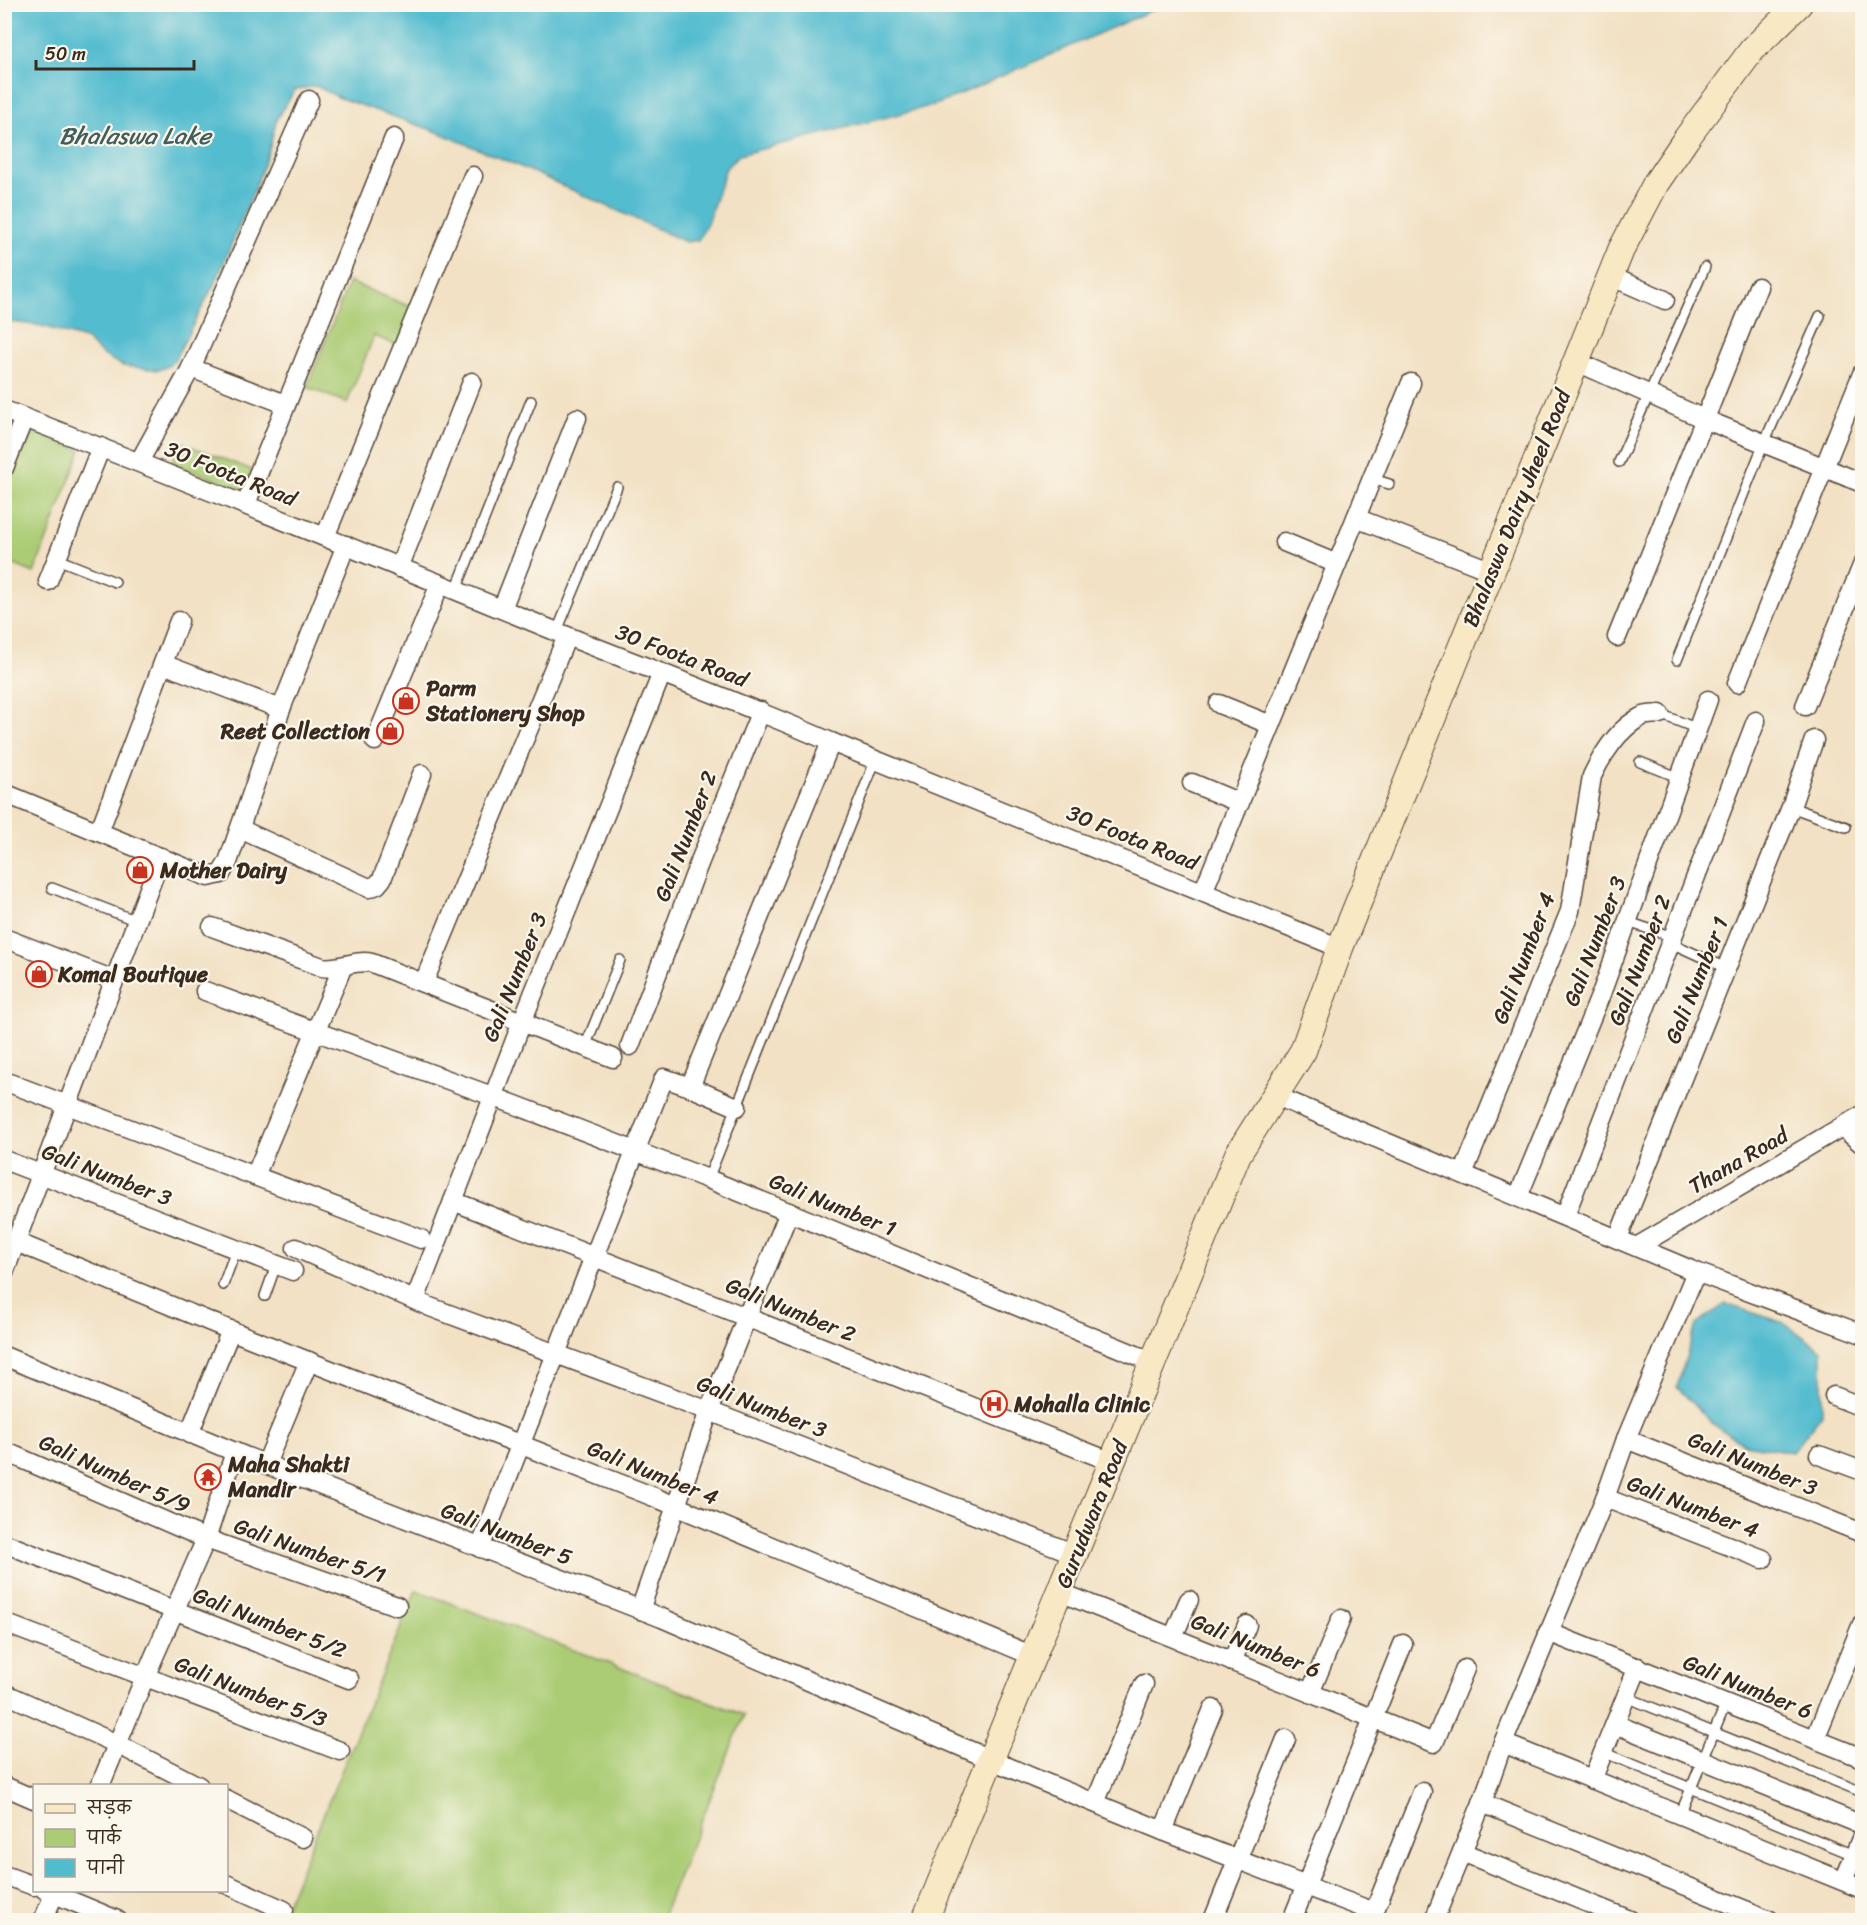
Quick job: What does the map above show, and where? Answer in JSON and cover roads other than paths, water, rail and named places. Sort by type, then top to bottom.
[{"type":"street","name":"Bhalaswa Dairy Jheel Road","points":[[1304,1051],[1340,948],[1621,250],[1656,183],[1686,139],[1752,50],[1799,4]]},
{"type":"street","points":[[139,462],[191,368],[309,100]]},
{"type":"street","points":[[246,504],[394,138]]},
{"type":"street","points":[[325,537],[473,176]]},
{"type":"street","points":[[1610,276],[1665,300]]},
{"type":"street","points":[[1617,637],[1758,286]]},
{"type":"street","points":[[1575,361],[1704,419],[1863,483]]},
{"type":"street","points":[[191,368],[285,404]]},
{"type":"street","points":[[1737,683],[1863,374]]},
{"type":"street","points":[[399,568],[472,382]]},
{"type":"street","points":[[1203,892],[1356,518],[1381,482],[1412,383]]},
{"type":"street","name":"30 Foota Road","points":[[4,410],[246,504],[399,568],[761,711],[831,742],[1340,948]]},
{"type":"street","points":[[4,468],[24,418]]},
{"type":"street","points":[[502,609],[576,418]]},
{"type":"street","points":[[48,581],[101,447]]},
{"type":"street","points":[[1356,518],[1492,571]]},
{"type":"street","points":[[1284,542],[1337,564]]},
{"type":"street","points":[[4,793],[208,877],[221,874],[240,829],[281,709],[346,544]]},
{"type":"street","points":[[1805,706],[1863,566]]},
{"type":"street","points":[[375,741],[448,587]]},
{"type":"street","points":[[99,832],[179,621]]},
{"type":"street","points":[[424,982],[562,633]]},
{"type":"street","points":[[163,664],[281,709]]},
{"type":"street","name":"Gali Number 3","points":[[662,673],[492,1096],[453,1201],[423,1304],[709,1411],[1075,1554]]},
{"type":"street","name":"Gali Number 3","points":[[1518,1197],[1601,994],[1708,700]]},
{"type":"street","points":[[1219,704],[1271,725]]},
{"type":"street","name":"Gali Number 2","points":[[630,1046],[698,866],[761,711]]},
{"type":"street","name":"Gali Number 4","points":[[1463,1174],[1570,910],[1592,776],[1599,762],[1625,729],[1642,716],[1659,714]]},
{"type":"street","name":"Gali Number 2","points":[[1565,1216],[1756,721]]},
{"type":"street","name":"Gali Number 1","points":[[1618,1238],[1791,807],[1814,740]]},
{"type":"street","points":[[690,1087],[831,742]]},
{"type":"street","points":[[240,829],[369,888],[377,885],[382,879],[422,774]]},
{"type":"street","points":[[1192,783],[1240,803]]},
{"type":"street","points":[[5,1270],[161,856]]},
{"type":"street","points":[[212,927],[322,967],[333,969],[360,960],[372,963],[613,1058]]},
{"type":"street","points":[[4,938],[114,980]]},
{"type":"street","points":[[255,1176],[343,966]]},
{"type":"street","name":"Gali Number 1","points":[[205,992],[492,1096],[708,1179],[1153,1362]]},
{"type":"street","name":"Gurudwara Road","points":[[925,1920],[1238,1154],[1304,1051]]},
{"type":"street","points":[[480,1548],[664,1078],[737,1107]]},
{"type":"street","points":[[4,1081],[421,1239]]},
{"type":"street","points":[[1276,1096],[1696,1272],[1863,1334]]},
{"type":"street","name":"Thana Road","points":[[1638,1246],[1863,1115]]},
{"type":"street","points":[[1842,1127],[1863,1144]]},
{"type":"street","name":"Gali Number 3","points":[[4,1160],[285,1268]]},
{"type":"street","name":"Gali Number 2","points":[[453,1201],[1112,1462]]},
{"type":"street","points":[[640,1610],[709,1411],[789,1212]]},
{"type":"street","name":"Gali Number 4","points":[[16,1242],[252,1339],[676,1507],[1034,1656]]},
{"type":"street","points":[[296,1248],[423,1304]]},
{"type":"street","points":[[1434,1920],[1482,1803],[1503,1743],[1696,1272]]},
{"type":"street","points":[[189,1434],[231,1330]]},
{"type":"street","name":"Gali Number 5","points":[[4,1356],[189,1434],[640,1610],[991,1760],[1163,1831],[1306,1886],[1372,1916]]},
{"type":"street","points":[[266,1464],[309,1361]]},
{"type":"street","points":[[1834,1396],[1863,1407]]},
{"type":"street","name":"Gali Number 3","points":[[1626,1439],[1863,1533]]},
{"type":"street","name":"Gali Number 5/9","points":[[4,1450],[206,1539]]},
{"type":"street","points":[[100,1784],[206,1539],[235,1452]]},
{"type":"street","points":[[1819,1455],[1863,1471]]},
{"type":"street","name":"Gali Number 4","points":[[1605,1498],[1763,1559]]},
{"type":"street","name":"Gali Number 5/1","points":[[206,1539],[397,1606]]},
{"type":"street","name":"Gali Number 5/2","points":[[4,1543],[349,1679]]},
{"type":"street","name":"Gali Number 6","points":[[1060,1592],[1434,1743],[1465,1669]]},
{"type":"street","points":[[1173,1637],[1189,1600]]},
{"type":"street","points":[[1310,1693],[1341,1619]]},
{"type":"street","name":"Gali Number 5/3","points":[[4,1623],[340,1751]]},
{"type":"street","points":[[1819,1730],[1854,1667],[1863,1624]]},
{"type":"street","points":[[1232,1662],[1248,1625]]},
{"type":"street","name":"Gali Number 6","points":[[1548,1632],[1863,1758]]},
{"type":"street","points":[[1292,1920],[1403,1644]]},
{"type":"street","points":[[1592,1780],[1638,1667]]},
{"type":"street","points":[[1095,1803],[1144,1684]]},
{"type":"street","points":[[4,1692],[198,1784]]},
{"type":"street","points":[[1163,1831],[1213,1709]]},
{"type":"street","points":[[1615,1724],[1863,1825]]},
{"type":"street","points":[[1213,1920],[1286,1739]]},
{"type":"street","points":[[1503,1743],[1863,1889]]},
{"type":"street","points":[[4,1786],[33,1799]]},
{"type":"street","points":[[1372,1916],[1422,1792]]},
{"type":"street","points":[[228,1800],[303,1838]]},
{"type":"street","points":[[1482,1803],[1770,1920]]},
{"type":"street","points":[[1844,1881],[1858,1857],[1863,1836]]},
{"type":"street","points":[[1462,1852],[1630,1920]]},
{"type":"street","points":[[4,1875],[33,1886]]},
{"type":"street","points":[[228,1885],[284,1910]]},
{"type":"street","points":[[43,1920],[52,1892],[117,1920]]},
{"type":"lane","points":[[1619,462],[1705,267]]},
{"type":"lane","points":[[1677,660],[1764,443],[1820,316]]},
{"type":"lane","points":[[448,587],[531,401]]},
{"type":"lane","points":[[562,633],[617,487]]},
{"type":"lane","points":[[57,559],[115,582]]},
{"type":"lane","points":[[1659,714],[1698,729]]},
{"type":"lane","points":[[708,1179],[876,759]]},
{"type":"lane","points":[[1640,762],[1680,778]]},
{"type":"lane","points":[[1791,807],[1846,827]]},
{"type":"lane","points":[[52,888],[137,921]]},
{"type":"lane","points":[[1628,921],[1672,940],[1726,968]]},
{"type":"lane","points":[[585,1047],[620,960]]},
{"type":"lane","points":[[223,1286],[236,1250]]},
{"type":"lane","points":[[265,1296],[285,1268]]},
{"type":"lane","points":[[1626,1697],[1863,1792]]},
{"type":"lane","points":[[1680,1815],[1726,1703]]},
{"type":"lane","points":[[1603,1752],[1858,1857]]},
{"type":"water","name":"Bhalaswa Lake","points":[[5,4],[1164,5],[938,104],[739,155],[726,168],[707,224],[698,240],[686,242],[526,169],[435,131],[340,98],[316,86],[295,90],[277,118],[257,183],[217,279],[174,361],[159,370],[123,366],[103,355],[85,339],[42,326],[5,321]]},
{"type":"water","points":[[1725,1304],[1782,1322],[1822,1350],[1822,1414],[1792,1452],[1745,1444],[1715,1426],[1677,1387],[1696,1325]]},
{"type":"place","name":"Parm Stationery Shop","points":[[406,701]]},
{"type":"place","name":"Reet Collection","points":[[390,731]]},
{"type":"place","name":"Mother Dairy","points":[[140,870]]},
{"type":"place","name":"Komal Boutique","points":[[39,974]]},
{"type":"place","name":"Mohalla Clinic","points":[[994,1404]]},
{"type":"place","name":"Maha Shakti Mandir","points":[[208,1477]]}]
